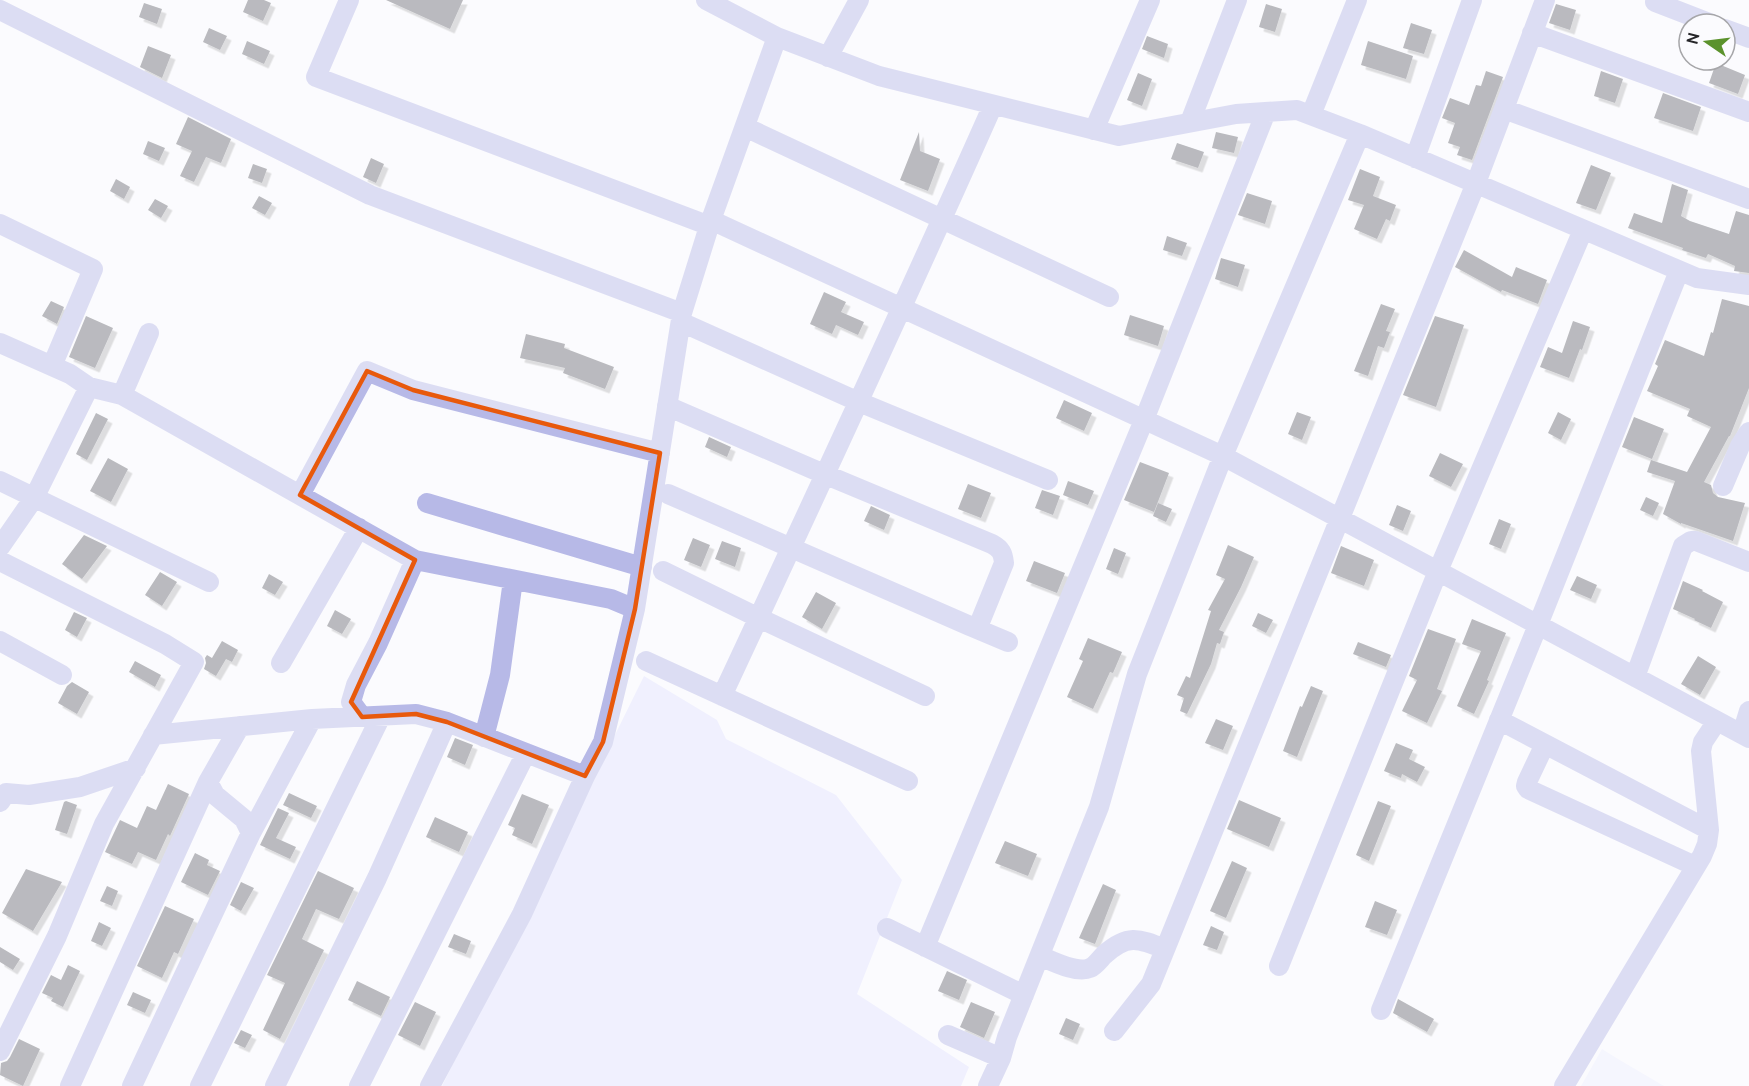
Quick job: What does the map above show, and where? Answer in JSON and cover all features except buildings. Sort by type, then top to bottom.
[{"type":"street","points":[[349,0],[316,77],[710,223],[903,308],[1223,456],[1745,736],[1749,711]]},
{"type":"street","points":[[706,0],[777,37],[879,76],[1119,136],[1236,114],[1297,110],[1360,134],[1696,278],[1749,285]]},
{"type":"street","points":[[828,57],[859,0]]},
{"type":"street","points":[[1094,130],[1150,0]]},
{"type":"street","points":[[1190,122],[1237,0]]},
{"type":"street","points":[[1311,115],[1357,0]]},
{"type":"street","points":[[1415,158],[1472,0]]},
{"type":"street","points":[[1114,1032],[1151,984],[1476,183],[1545,0]]},
{"type":"street","points":[[1655,2],[1681,12]]},
{"type":"street","points":[[0,10],[370,195],[681,318],[859,402],[1048,480]]},
{"type":"street","points":[[1532,33],[1749,112]]},
{"type":"street","points":[[430,1086],[522,914],[603,742],[635,609],[681,318],[710,223],[777,37]]},
{"type":"street","points":[[722,696],[903,308],[993,105]]},
{"type":"street","points":[[1504,109],[1749,199]]},
{"type":"street","points":[[925,947],[1144,420],[1266,112]]},
{"type":"street","points":[[745,127],[1109,297]]},
{"type":"street","points":[[988,1086],[1099,807],[1137,674],[1223,456],[1360,134]]},
{"type":"street","points":[[0,224],[93,269],[52,366]]},
{"type":"street","points":[[1279,966],[1438,571],[1583,230]]},
{"type":"street","points":[[1381,1010],[1679,271]]},
{"type":"street","points":[[122,395],[149,333]]},
{"type":"street","points":[[0,343],[70,374],[89,387],[122,395],[415,560],[611,599],[635,609]]},
{"type":"street","points":[[300,495],[367,371],[413,390],[660,453]]},
{"type":"street","points":[[0,547],[34,498],[89,387]]},
{"type":"street","points":[[667,405],[1000,549],[1004,563],[980,622],[970,626]]},
{"type":"street","points":[[1723,486],[1740,446],[1749,432]]},
{"type":"street","points":[[0,481],[209,582]]},
{"type":"street","points":[[668,494],[1008,642]]},
{"type":"street","points":[[427,503],[642,567]]},
{"type":"street","points":[[281,663],[359,528]]},
{"type":"street","points":[[1635,677],[1683,546],[1696,541],[1749,562]]},
{"type":"street","points":[[371,716],[351,702],[356,685],[378,643],[415,560]]},
{"type":"street","points":[[0,561],[165,644],[194,662],[104,825],[57,936],[1,1047]]},
{"type":"street","points":[[663,571],[925,696]]},
{"type":"street","points":[[484,737],[500,675],[513,580]]},
{"type":"street","points":[[0,641],[62,675]]},
{"type":"street","points":[[646,661],[908,781]]},
{"type":"street","points":[[153,735],[312,719],[416,714],[447,722],[585,776]]},
{"type":"street","points":[[200,1086],[371,716]]},
{"type":"street","points":[[132,1086],[251,833],[312,719]]},
{"type":"street","points":[[1499,720],[1709,831]]},
{"type":"street","points":[[1564,1086],[1707,844],[1709,831],[1701,751],[1703,742],[1717,721]]},
{"type":"street","points":[[274,1086],[377,878],[447,722]]},
{"type":"street","points":[[70,1086],[208,782],[240,726]]},
{"type":"street","points":[[1545,744],[1527,782],[1528,789],[1695,866]]},
{"type":"street","points":[[359,1086],[526,753]]},
{"type":"street","points":[[0,802],[6,793],[29,795],[80,787],[136,768]]},
{"type":"street","points":[[208,782],[214,795],[244,819],[251,833]]},
{"type":"street","points":[[887,928],[1024,995]]},
{"type":"street","points":[[1040,956],[1076,969],[1090,968],[1121,941],[1149,942],[1165,949]]},
{"type":"street","points":[[948,1035],[1000,1058]]},
{"type":"highlighted area","points":[[367,371],[413,390],[660,453],[635,609],[603,742],[585,776],[447,722],[416,714],[362,717],[351,702],[415,560],[300,495]]},
{"type":"shaded area","points":[[644,676],[717,720],[726,739],[836,795],[902,880],[857,994],[969,1067],[961,1086],[442,1086]]},
{"type":"shaded area","points":[[1602,1049],[1618,1059],[1664,1086],[1581,1086]]}]
